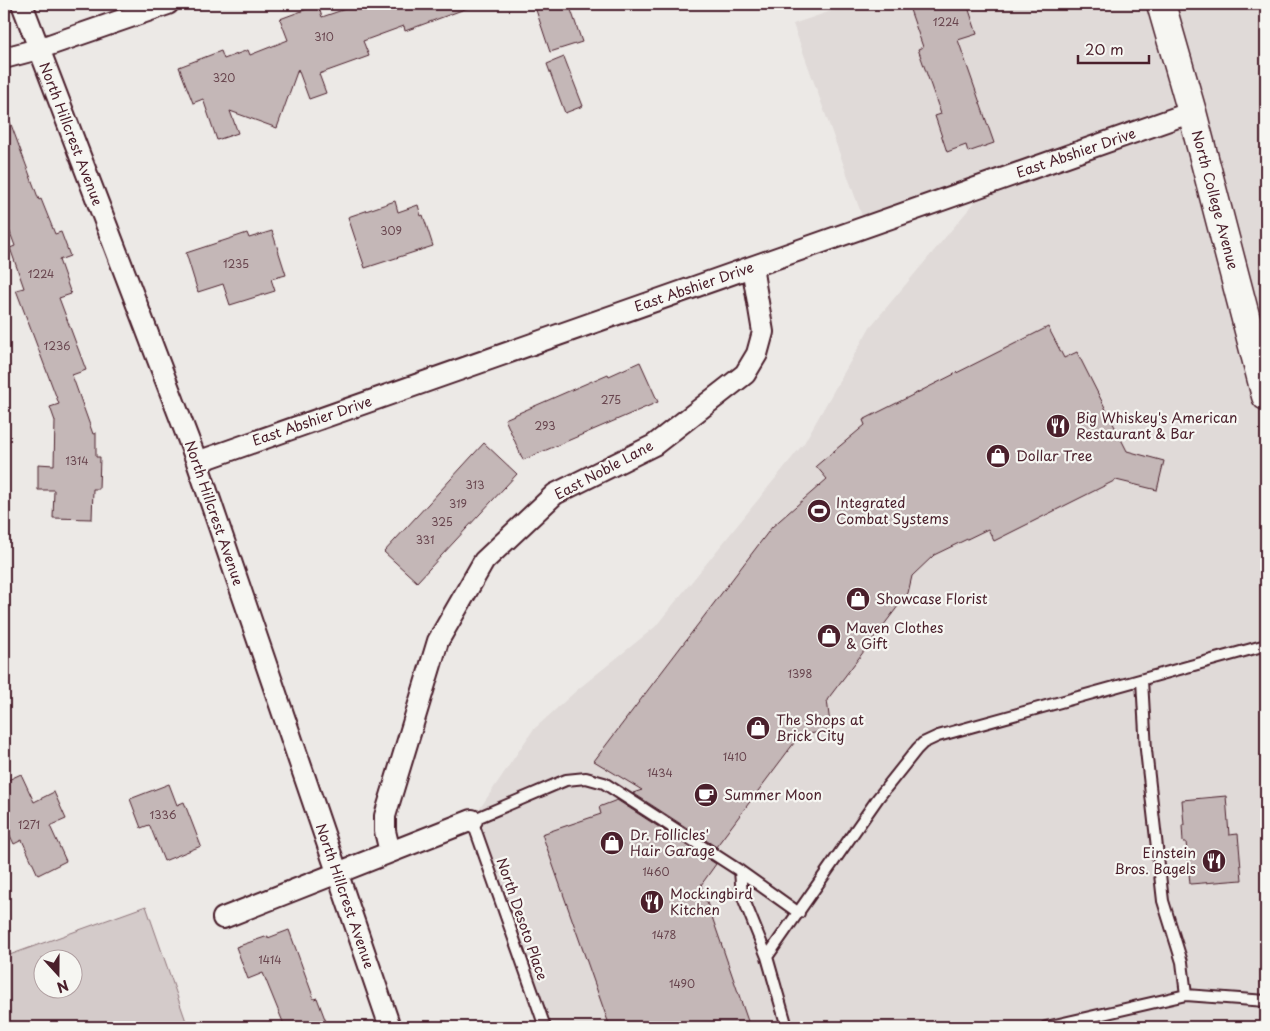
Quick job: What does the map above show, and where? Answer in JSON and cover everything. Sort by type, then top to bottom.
[{"type":"main road","name":"North College Avenue","points":[[1161,4],[1192,112],[1266,396]]},
{"type":"street","name":"North Hillcrest Avenue","points":[[22,4],[197,462],[390,1027]]},
{"type":"street","points":[[4,58],[38,49],[168,4]]},
{"type":"street","name":"East Abshier Drive","points":[[197,462],[1192,112]]},
{"type":"street","name":"East Noble Lane","points":[[390,852],[385,831],[385,816],[438,641],[484,562],[555,494],[654,445],[745,374],[757,354],[763,332],[752,267]]},
{"type":"street","points":[[223,918],[472,820]]},
{"type":"lane","points":[[767,957],[878,798],[917,749],[924,743],[948,733],[1266,646]]},
{"type":"lane","points":[[1142,680],[1146,750],[1163,900],[1182,962],[1186,995]]},
{"type":"lane","points":[[472,820],[566,780],[586,778],[604,783],[740,871],[799,913]]},
{"type":"lane","name":"North Desoto Place","points":[[472,820],[545,1027]]},
{"type":"lane","points":[[740,871],[742,895],[767,957],[787,1027]]},
{"type":"lane","points":[[1046,1027],[1186,995],[1266,1001]]},
{"type":"shaded area","points":[[852,4],[1266,4],[1266,1027],[545,1027],[472,820],[533,730],[577,690],[655,627],[804,443],[870,327],[990,184],[866,227],[793,24]]},
{"type":"shaded area","points":[[146,906],[188,1027],[4,1027],[4,957]]},
{"type":"building","points":[[360,4],[473,4],[473,6],[405,31],[404,26],[363,41],[369,56],[319,74],[326,93],[309,99],[298,69],[277,128],[230,111],[238,133],[217,140],[203,99],[193,103],[179,67],[221,51],[224,59],[248,50],[250,55],[288,40],[280,19],[318,5],[322,17]]},
{"type":"building","points":[[534,4],[569,4],[582,42],[550,52]]},
{"type":"building","points":[[908,4],[967,4],[977,34],[958,40],[994,143],[968,152],[966,145],[947,152],[935,116],[941,114],[918,49],[923,47]]},
{"type":"building","points":[[564,57],[583,106],[565,113],[547,64]]},
{"type":"building","points":[[4,111],[6,111],[39,200],[41,199],[55,234],[61,232],[70,256],[59,260],[71,294],[59,298],[86,370],[72,375],[93,434],[96,433],[96,457],[100,457],[99,489],[93,489],[92,519],[53,518],[54,490],[38,490],[38,464],[54,465],[55,421],[50,407],[59,404],[16,290],[24,288],[10,248],[15,246],[4,216]]},
{"type":"building","points":[[395,201],[398,212],[418,205],[433,246],[365,268],[348,217]]},
{"type":"building","points":[[272,231],[286,275],[271,279],[275,291],[230,305],[223,284],[198,292],[186,253],[247,233],[249,238]]},
{"type":"building","points":[[1048,327],[1064,358],[1077,352],[1127,451],[1164,461],[1157,490],[1116,480],[994,541],[988,529],[934,555],[912,576],[908,593],[827,700],[831,731],[800,735],[716,847],[633,793],[642,790],[594,761],[772,527],[827,479],[816,466],[865,425],[863,420]]},
{"type":"building","points":[[640,362],[658,402],[523,460],[505,419]]},
{"type":"building","points":[[484,443],[517,474],[417,582],[384,552]]},
{"type":"building","points":[[21,774],[34,802],[54,792],[66,819],[50,826],[66,861],[38,875],[22,840],[14,844],[4,823],[4,782]]},
{"type":"building","points":[[169,784],[177,805],[184,802],[201,846],[164,861],[150,826],[141,828],[130,799]]},
{"type":"building","name":"Einstein Bros. Bagels","points":[[1226,796],[1229,835],[1238,834],[1242,880],[1190,884],[1186,842],[1183,842],[1182,800]]},
{"type":"building","points":[[617,800],[716,864],[701,885],[750,1027],[610,1027],[542,834],[601,814],[599,807]]},
{"type":"building","points":[[289,930],[314,999],[317,998],[328,1027],[285,1027],[263,973],[248,979],[236,947]]},
{"type":"place","name":"Big Whiskey's American Restaurant & Bar","points":[[1058,426]]},
{"type":"place","name":"Dollar Tree","points":[[998,456]]},
{"type":"place","name":"Integrated Combat Systems","points":[[819,511]]},
{"type":"place","name":"Showcase Florist","points":[[858,599]]},
{"type":"place","name":"Maven Clothes & Gift","points":[[829,636]]},
{"type":"place","name":"The Shops at Brick City","points":[[758,728]]},
{"type":"place","name":"Summer Moon","points":[[706,795]]},
{"type":"place","name":"Dr. Follicles' Hair Garage","points":[[612,843]]},
{"type":"place","name":"Einstein Bros. Bagels","points":[[1214,861]]},
{"type":"place","name":"Mockingbird Kitchen","points":[[652,902]]}]
